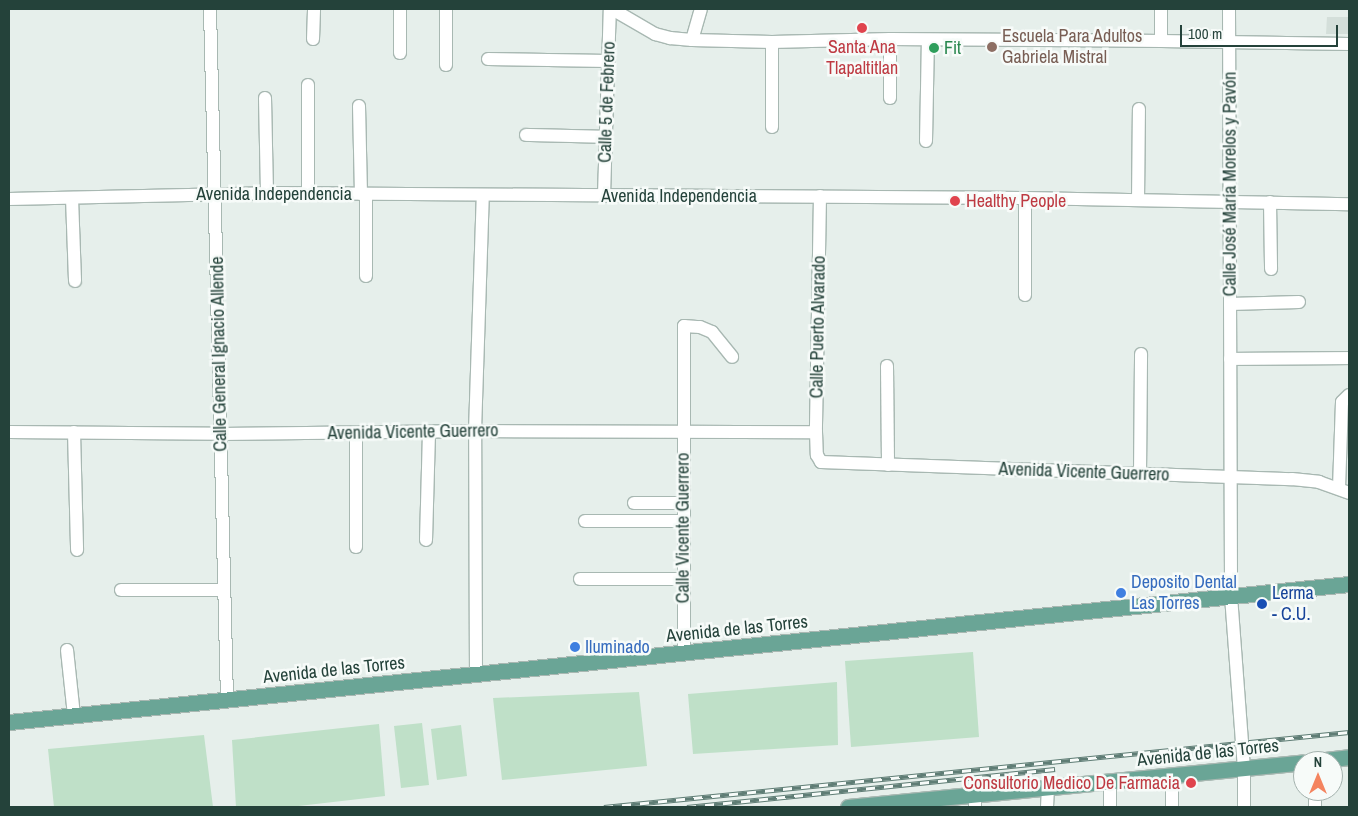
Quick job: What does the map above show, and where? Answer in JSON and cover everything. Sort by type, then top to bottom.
[{"type":"main road","name":"Avenida de las Torres","points":[[9,722],[1349,584]]},
{"type":"main road","name":"Avenida de las Torres","points":[[848,807],[975,800],[1048,788],[1293,763]]},
{"type":"street","name":"Calle General Ignacio Allende","points":[[210,9],[227,700]]},
{"type":"street","points":[[313,39],[314,9]]},
{"type":"street","points":[[400,9],[400,54]]},
{"type":"street","points":[[446,9],[446,65]]},
{"type":"street","points":[[611,9],[655,34],[670,38],[692,40],[772,42],[890,39],[1230,41],[1349,44]]},
{"type":"street","name":"Calle 5 de Febrero","points":[[604,195],[611,9]]},
{"type":"street","points":[[692,40],[701,9]]},
{"type":"street","points":[[1161,41],[1162,9]]},
{"type":"street","name":"Calle José María Morelos y Pavón","points":[[1229,9],[1231,596],[1244,767],[1244,807]]},
{"type":"street","points":[[890,39],[890,98]]},
{"type":"street","points":[[926,141],[928,40]]},
{"type":"street","points":[[772,42],[772,127]]},
{"type":"street","points":[[488,59],[608,61]]},
{"type":"street","points":[[308,85],[308,194]]},
{"type":"street","points":[[265,98],[267,193]]},
{"type":"street","points":[[359,106],[366,276]]},
{"type":"street","points":[[1138,108],[1138,200]]},
{"type":"street","points":[[526,136],[606,137]]},
{"type":"street","name":"Avenida Independencia","points":[[9,199],[267,193],[1026,198],[1349,204]]},
{"type":"street","points":[[476,675],[475,431],[483,195]]},
{"type":"street","name":"Calle Puerto Alvarado","points":[[818,459],[816,432],[820,196]]},
{"type":"street","points":[[72,198],[75,282]]},
{"type":"street","points":[[1026,198],[1026,295]]},
{"type":"street","points":[[1270,202],[1271,269]]},
{"type":"street","points":[[1230,304],[1299,302]]},
{"type":"street","name":"Calle Vicente Guerrero","points":[[684,653],[682,503],[684,326],[700,327],[712,332],[732,357]]},
{"type":"street","points":[[1140,474],[1141,354]]},
{"type":"street","points":[[1230,359],[1349,358]]},
{"type":"street","points":[[887,366],[888,465]]},
{"type":"street","points":[[1344,491],[1345,453],[1342,402],[1349,395]]},
{"type":"street","name":"Avenida Vicente Guerrero","points":[[9,432],[221,434],[475,431],[816,432]]},
{"type":"street","points":[[74,432],[77,550]]},
{"type":"street","points":[[426,540],[429,432]]},
{"type":"street","points":[[356,433],[356,547]]},
{"type":"street","name":"Avenida Vicente Guerrero","points":[[818,459],[828,463],[1292,479],[1319,482],[1344,491]]},
{"type":"street","points":[[634,503],[682,503]]},
{"type":"street","points":[[585,521],[682,521]]},
{"type":"street","points":[[580,579],[682,579]]},
{"type":"street","points":[[121,590],[224,590]]},
{"type":"street","points":[[67,650],[74,716]]},
{"type":"street","points":[[1172,775],[1172,807]]},
{"type":"street","points":[[1110,781],[1110,807]]},
{"type":"street","points":[[1047,807],[1048,788]]},
{"type":"shaded area","points":[[1327,17],[1349,17],[1349,34],[1326,34]]},
{"type":"green space","points":[[973,652],[979,737],[851,747],[845,661]]},
{"type":"green space","points":[[837,682],[838,745],[693,754],[688,694]]},
{"type":"green space","points":[[639,692],[647,766],[502,780],[493,698]]},
{"type":"green space","points":[[422,723],[429,785],[401,788],[394,726]]},
{"type":"green space","points":[[379,724],[385,796],[290,807],[236,807],[232,740]]},
{"type":"green space","points":[[461,725],[467,776],[437,780],[431,729]]},
{"type":"green space","points":[[204,735],[213,807],[54,807],[48,749]]},
{"type":"railway","points":[[604,807],[1349,732]]},
{"type":"railway","points":[[687,807],[1055,769]]},
{"type":"place","name":"Santa Ana Tlapaltitlan","points":[[862,28]]},
{"type":"place","name":"Escuela Para Adultos Gabriela Mistral","points":[[992,47]]},
{"type":"place","name":"Fit","points":[[934,48]]},
{"type":"place","name":"Healthy People","points":[[955,201]]},
{"type":"place","name":"Deposito Dental Las Torres","points":[[1121,593]]},
{"type":"place","name":"Lerma - C.U.","points":[[1262,604]]},
{"type":"place","name":"Iluminado","points":[[575,647]]},
{"type":"place","name":"Consultorio Medico De Farmacia","points":[[1191,783]]}]
